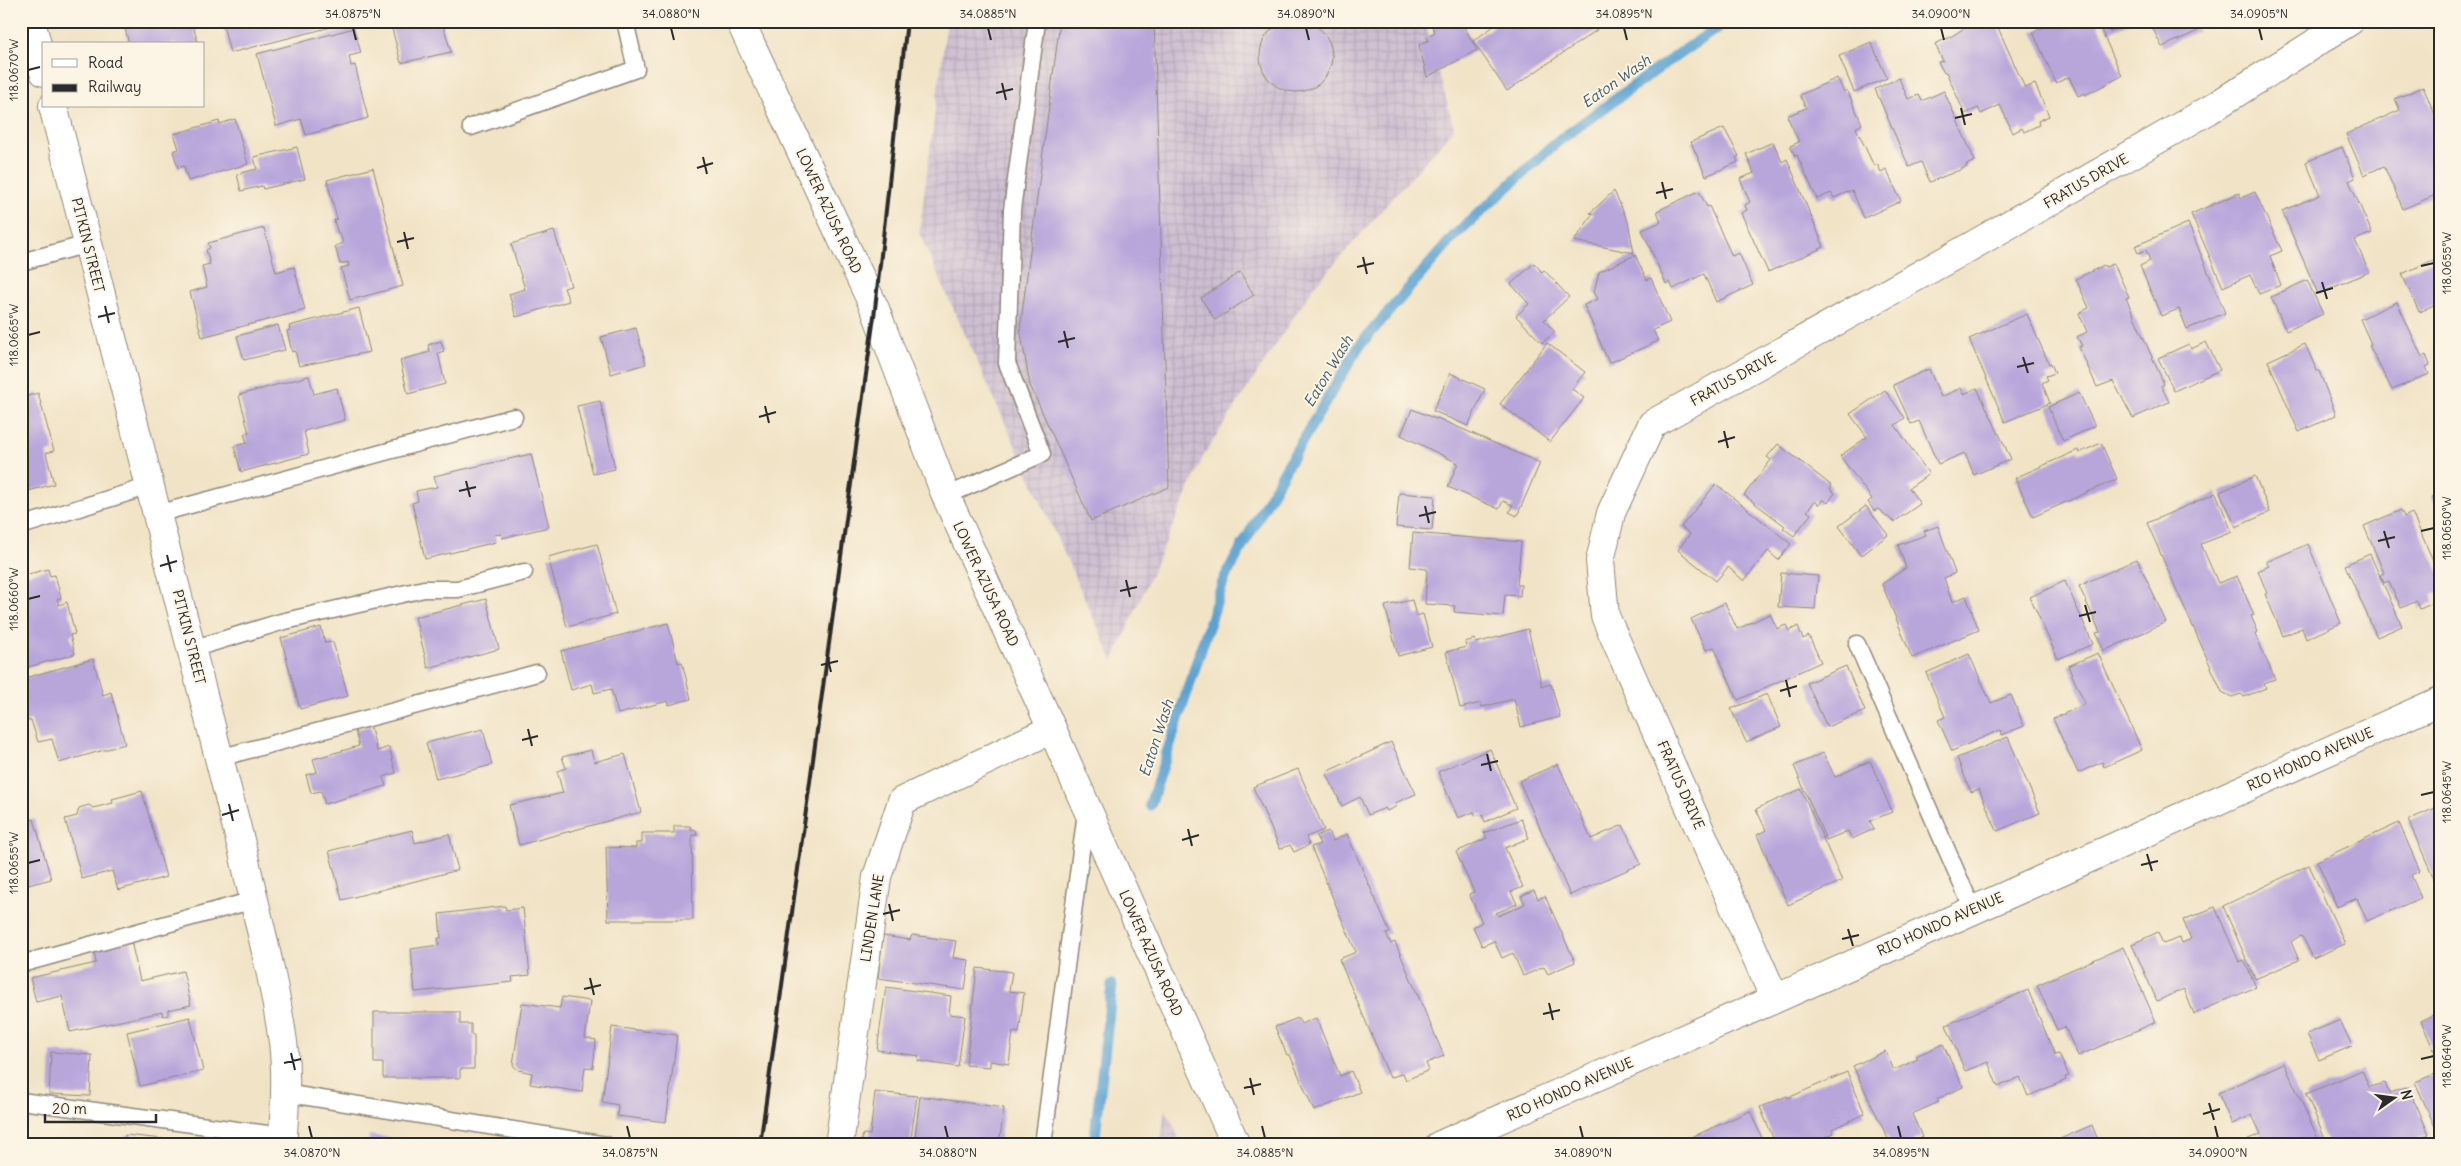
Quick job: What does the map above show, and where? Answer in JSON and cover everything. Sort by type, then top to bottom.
[{"type":"street","points":[[31,21],[42,64]]},
{"type":"street","name":"LOWER AZUSA ROAD","points":[[740,21],[875,309],[946,496],[1052,729],[1236,1145]]},
{"type":"street","name":"FRATUS DRIVE","points":[[1775,999],[1605,616],[1600,561],[1611,513],[1652,424],[1968,248],[2200,115],[2350,21]]},
{"type":"street","name":"PITKIN STREET","points":[[54,108],[192,649],[269,965],[283,1044],[284,1093],[282,1140]]},
{"type":"street","name":"RIO HONDO AVENUE","points":[[1440,1145],[1775,999],[2440,701]]},
{"type":"street","name":"LINDEN LANE","points":[[839,1145],[876,877],[902,800],[1052,729]]},
{"type":"lane","points":[[471,127],[636,68],[624,21]]},
{"type":"lane","points":[[946,496],[1042,454],[1007,363],[1012,210],[1037,21]]},
{"type":"lane","points":[[21,262],[88,244]]},
{"type":"lane","points":[[157,514],[514,417]]},
{"type":"lane","points":[[21,526],[150,486]]},
{"type":"lane","points":[[192,649],[291,620],[424,589],[458,589],[524,572]]},
{"type":"lane","points":[[1857,644],[1973,910]]},
{"type":"lane","points":[[219,758],[537,673]]},
{"type":"lane","points":[[1043,1145],[1092,820]]},
{"type":"lane","points":[[21,964],[254,900]]},
{"type":"lane","points":[[284,1093],[606,1145]]},
{"type":"lane","points":[[21,1101],[282,1140]]},
{"type":"shaded area","points":[[947,21],[1425,21],[1454,129],[1313,288],[1205,453],[1113,661],[919,233]]},
{"type":"shaded area","points":[[1165,1108],[1182,1145],[1160,1145]]},
{"type":"building","points":[[1296,20],[1310,23],[1322,30],[1329,42],[1332,56],[1329,70],[1322,82],[1310,89],[1296,92],[1282,89],[1270,82],[1263,70],[1260,56],[1263,42],[1270,30],[1282,23]]},
{"type":"building","points":[[123,21],[192,21],[197,42],[128,42]]},
{"type":"building","points":[[222,21],[351,21],[351,22],[230,53]]},
{"type":"building","points":[[390,21],[442,21],[451,52],[401,63]]},
{"type":"building","points":[[1060,21],[1154,21],[1169,487],[1091,521],[1030,385],[1020,329]]},
{"type":"building","points":[[1429,21],[1451,21],[1452,24],[1461,21],[1477,50],[1427,77],[1419,45],[1429,40],[1427,37],[1435,32]]},
{"type":"building","points":[[1501,21],[1592,21],[1597,30],[1507,91],[1473,41]]},
{"type":"building","points":[[1983,21],[1995,21],[2025,88],[2035,84],[2049,116],[2038,121],[2039,125],[2024,132],[2022,128],[2013,133],[2000,105],[1981,114],[1978,108],[1965,114],[1946,72],[1944,73],[1938,62],[1943,61],[1935,44],[1969,25]]},
{"type":"building","points":[[2042,21],[2097,21],[2122,76],[2085,95],[2085,93],[2078,96],[2069,77],[2056,83],[2033,32],[2048,25]]},
{"type":"building","points":[[2104,21],[2134,21],[2109,32]]},
{"type":"building","points":[[2149,21],[2193,21],[2198,31],[2162,47]]},
{"type":"building","points":[[354,28],[361,53],[349,56],[351,66],[355,65],[368,118],[306,135],[301,119],[276,126],[257,54]]},
{"type":"building","points":[[1871,42],[1887,78],[1854,92],[1839,56]]},
{"type":"building","points":[[1837,78],[1844,92],[1847,90],[1862,124],[1856,128],[1874,166],[1877,164],[1881,172],[1886,169],[1901,201],[1864,218],[1852,190],[1834,198],[1831,193],[1817,199],[1797,155],[1795,156],[1790,146],[1799,142],[1787,116],[1806,108],[1800,95]]},
{"type":"building","points":[[1899,78],[1908,99],[1919,95],[1922,101],[1944,91],[1975,161],[1966,165],[1967,167],[1930,182],[1921,162],[1909,167],[1875,89]]},
{"type":"building","points":[[2423,87],[2440,126],[2440,193],[2403,209],[2384,166],[2364,175],[2346,134],[2400,110],[2395,99]]},
{"type":"building","points":[[235,119],[248,164],[188,181],[184,166],[178,168],[173,151],[179,149],[174,134],[219,121],[220,124]]},
{"type":"building","points":[[1724,128],[1739,156],[1736,158],[1738,162],[1706,176],[1691,142]]},
{"type":"building","points":[[1773,142],[1782,162],[1787,159],[1824,247],[1768,272],[1741,213],[1747,210],[1745,205],[1750,202],[1740,179],[1754,173],[1746,154]]},
{"type":"building","points":[[297,147],[305,179],[263,189],[262,186],[241,191],[237,174],[257,169],[254,157]]},
{"type":"building","points":[[2342,147],[2355,178],[2349,181],[2372,233],[2355,240],[2369,272],[2318,294],[2282,211],[2320,195],[2306,162]]},
{"type":"building","points":[[373,168],[403,286],[350,300],[341,268],[349,266],[348,262],[340,264],[335,246],[343,243],[334,220],[337,219],[327,180]]},
{"type":"building","points":[[1614,191],[1628,222],[1634,253],[1574,241],[1593,214],[1590,213]]},
{"type":"building","points":[[1699,191],[1707,207],[1709,206],[1732,256],[1739,253],[1753,285],[1716,302],[1704,274],[1673,289],[1670,282],[1666,284],[1642,230],[1661,222],[1657,211]]},
{"type":"building","points":[[2255,192],[2282,251],[2270,256],[2281,285],[2259,294],[2250,275],[2223,287],[2191,214],[2239,193],[2241,198]]},
{"type":"building","points":[[2188,223],[2225,313],[2187,329],[2179,309],[2161,316],[2140,266],[2150,261],[2146,250],[2138,253],[2135,246]]},
{"type":"building","points":[[264,228],[276,272],[294,267],[305,310],[202,337],[190,292],[207,287],[202,266],[210,264],[206,250],[210,248],[208,243]]},
{"type":"building","points":[[554,231],[571,286],[564,288],[569,301],[516,317],[509,294],[525,289],[511,244]]},
{"type":"building","points":[[1635,255],[1647,280],[1651,278],[1670,322],[1653,330],[1658,341],[1609,363],[1584,305],[1598,299],[1594,292],[1599,272]]},
{"type":"building","points":[[2440,257],[2440,302],[2419,312],[2402,274]]},
{"type":"building","points":[[1534,263],[1542,272],[1544,270],[1569,297],[1544,320],[1555,332],[1542,343],[1516,316],[1529,304],[1511,284]]},
{"type":"building","points":[[2114,264],[2129,297],[2126,298],[2164,384],[2161,386],[2169,402],[2133,418],[2113,381],[2097,387],[2079,347],[2082,346],[2077,337],[2087,332],[2079,313],[2089,308],[2076,279],[2104,265],[2105,267]]},
{"type":"building","points":[[1240,272],[1254,295],[1215,320],[1201,298]]},
{"type":"building","points":[[2307,280],[2323,314],[2286,331],[2271,297]]},
{"type":"building","points":[[2397,302],[2422,357],[2426,355],[2430,365],[2426,367],[2429,374],[2392,390],[2369,345],[2371,344],[2360,319]]},
{"type":"building","points":[[359,308],[370,352],[299,366],[295,351],[292,352],[287,331],[290,330],[289,326]]},
{"type":"building","points":[[2027,314],[2049,364],[2051,363],[2055,373],[2046,376],[2048,380],[2042,383],[2050,403],[2005,422],[1969,339]]},
{"type":"building","points":[[278,325],[285,350],[244,360],[237,336]]},
{"type":"building","points":[[636,328],[646,364],[611,374],[601,337]]},
{"type":"building","points":[[441,341],[444,351],[438,353],[445,384],[408,394],[400,360],[430,352],[428,345]]},
{"type":"building","points":[[2206,342],[2220,370],[2174,391],[2158,358],[2189,344],[2191,349]]},
{"type":"building","points":[[1547,343],[1585,372],[1572,389],[1584,398],[1550,442],[1500,404]]},
{"type":"building","points":[[2305,344],[2317,371],[2319,371],[2336,415],[2299,432],[2268,361]]},
{"type":"building","points":[[1929,369],[1941,397],[1961,388],[1964,394],[1977,388],[2011,459],[1974,475],[1965,453],[1938,464],[1919,421],[1911,424],[1893,385]]},
{"type":"building","points":[[1450,373],[1485,389],[1468,426],[1433,411]]},
{"type":"building","points":[[309,376],[314,394],[337,388],[345,420],[304,431],[309,454],[241,472],[234,446],[247,443],[244,434],[249,433],[239,395]]},
{"type":"building","points":[[1885,390],[1905,418],[1895,425],[1929,474],[1909,488],[1920,504],[1894,522],[1878,509],[1874,511],[1868,502],[1872,499],[1840,456],[1867,437],[1850,414]]},
{"type":"building","points":[[38,393],[54,451],[46,453],[54,484],[21,493],[21,398]]},
{"type":"building","points":[[2079,393],[2095,426],[2063,441],[2048,407]]},
{"type":"building","points":[[600,401],[615,469],[593,474],[577,406]]},
{"type":"building","points":[[1412,409],[1540,463],[1517,516],[1509,512],[1513,505],[1503,501],[1499,509],[1448,487],[1458,463],[1401,435]]},
{"type":"building","points":[[2101,443],[2117,479],[2033,517],[2015,478],[2078,450],[2079,453]]},
{"type":"building","points":[[1778,444],[1832,486],[1830,489],[1835,493],[1828,503],[1823,499],[1819,505],[1815,501],[1807,511],[1811,514],[1794,536],[1783,528],[1785,526],[1744,495],[1771,460],[1767,457]]},
{"type":"building","points":[[531,454],[549,527],[502,538],[501,534],[494,535],[496,542],[425,559],[412,503],[418,501],[416,491],[437,487],[434,476]]},
{"type":"building","points":[[2255,476],[2270,512],[2236,527],[2220,492]]},
{"type":"building","points":[[1716,484],[1791,544],[1778,560],[1768,551],[1744,581],[1728,567],[1716,581],[1678,550],[1690,534],[1681,527]]},
{"type":"building","points":[[1399,493],[1435,496],[1432,530],[1396,527]]},
{"type":"building","points":[[2216,493],[2232,532],[2201,544],[2218,583],[2237,576],[2254,615],[2251,616],[2258,632],[2255,634],[2275,679],[2264,683],[2266,688],[2244,697],[2241,694],[2232,697],[2222,692],[2147,523]]},
{"type":"building","points":[[2440,493],[2440,513],[2432,497]]},
{"type":"building","points":[[1866,506],[1888,535],[1861,556],[1839,526]]},
{"type":"building","points":[[2401,510],[2404,517],[2412,513],[2440,576],[2440,592],[2432,595],[2435,602],[2420,609],[2417,601],[2401,608],[2389,581],[2384,583],[2380,575],[2384,573],[2364,526]]},
{"type":"building","points":[[1938,526],[1955,573],[1944,578],[1952,602],[1966,596],[1979,630],[1912,658],[1882,584],[1906,568],[1898,545],[1926,535],[1924,531]]},
{"type":"building","points":[[1413,533],[1521,542],[1517,585],[1521,585],[1520,596],[1505,595],[1503,616],[1454,612],[1455,606],[1425,604],[1427,569],[1410,567]]},
{"type":"building","points":[[597,544],[616,614],[567,627],[548,557]]},
{"type":"building","points":[[2308,544],[2341,623],[2306,639],[2302,628],[2283,636],[2265,594],[2267,593],[2258,571],[2269,566],[2266,562]]},
{"type":"building","points":[[2370,554],[2402,626],[2377,637],[2345,565]]},
{"type":"building","points":[[2137,559],[2166,622],[2104,651],[2096,633],[2100,632],[2079,586]]},
{"type":"building","points":[[48,569],[50,576],[55,575],[61,598],[57,599],[59,605],[67,602],[75,634],[70,635],[75,654],[21,669],[21,576]]},
{"type":"building","points":[[1781,573],[1818,576],[1815,609],[1778,607]]},
{"type":"building","points":[[2065,581],[2093,644],[2058,659],[2030,597]]},
{"type":"building","points":[[486,599],[499,649],[428,668],[415,617]]},
{"type":"building","points":[[1412,600],[1416,616],[1423,614],[1432,647],[1398,656],[1385,606]]},
{"type":"building","points":[[1725,603],[1737,629],[1770,614],[1777,629],[1786,625],[1789,631],[1798,626],[1803,639],[1809,636],[1821,662],[1738,700],[1714,647],[1706,650],[1691,619]]},
{"type":"building","points":[[668,623],[678,663],[682,662],[691,699],[669,705],[668,701],[618,714],[611,689],[594,693],[592,684],[571,690],[561,651]]},
{"type":"building","points":[[321,627],[325,643],[333,642],[348,696],[300,709],[281,638]]},
{"type":"building","points":[[1528,629],[1542,686],[1551,684],[1560,717],[1521,727],[1514,699],[1482,707],[1481,703],[1460,708],[1446,652],[1466,647],[1465,642],[1475,639],[1476,643]]},
{"type":"building","points":[[2098,653],[2142,750],[2104,767],[2102,762],[2078,773],[2053,719],[2085,704],[2068,666]]},
{"type":"building","points":[[1969,654],[1991,703],[2011,695],[2024,726],[2002,735],[2000,730],[1952,751],[1938,720],[1945,717],[1926,673]]},
{"type":"building","points":[[93,659],[103,695],[111,692],[125,744],[59,763],[52,739],[38,742],[31,720],[21,722],[21,679]]},
{"type":"building","points":[[1846,666],[1865,711],[1827,727],[1807,683]]},
{"type":"building","points":[[1767,694],[1781,727],[1746,742],[1731,709]]},
{"type":"building","points":[[370,726],[377,751],[389,747],[396,773],[383,777],[386,786],[325,804],[321,791],[311,793],[306,775],[317,772],[313,759],[359,746],[355,730]]},
{"type":"building","points":[[483,729],[492,765],[436,779],[426,743]]},
{"type":"building","points":[[2008,737],[2040,813],[1997,831],[1979,789],[1971,792],[1957,758]]},
{"type":"building","points":[[1391,742],[1416,794],[1395,803],[1397,806],[1387,811],[1385,808],[1368,815],[1360,797],[1342,806],[1326,772]]},
{"type":"building","points":[[1490,749],[1516,808],[1485,822],[1482,814],[1476,816],[1474,812],[1458,818],[1438,772]]},
{"type":"building","points":[[591,750],[594,762],[625,754],[641,812],[519,845],[509,805],[563,793],[557,771],[566,768],[562,757]]},
{"type":"building","points":[[1823,753],[1835,777],[1870,761],[1892,812],[1870,821],[1874,829],[1852,839],[1848,831],[1826,840],[1794,766]]},
{"type":"building","points":[[1558,764],[1591,839],[1623,825],[1641,864],[1570,895],[1519,781]]},
{"type":"building","points":[[1298,769],[1324,830],[1306,837],[1309,845],[1294,852],[1290,845],[1280,849],[1253,787]]},
{"type":"building","points":[[1801,789],[1842,881],[1788,905],[1757,835],[1766,830],[1756,809]]},
{"type":"building","points":[[142,791],[166,877],[118,890],[112,871],[82,879],[65,819],[77,816],[79,808],[89,805],[93,808],[113,803],[112,799]]},
{"type":"building","points":[[2440,806],[2440,892],[2408,820]]},
{"type":"building","points":[[34,819],[51,879],[21,887],[21,822]]},
{"type":"building","points":[[1521,819],[1529,838],[1505,848],[1523,887],[1511,892],[1517,904],[1496,913],[1498,916],[1525,904],[1521,896],[1534,890],[1538,899],[1545,896],[1575,962],[1548,974],[1544,967],[1523,976],[1513,953],[1502,958],[1494,941],[1482,946],[1473,927],[1482,922],[1469,894],[1474,892],[1456,852],[1487,838],[1484,833]]},
{"type":"building","points":[[2399,823],[2420,871],[2411,875],[2421,898],[2367,921],[2357,898],[2337,907],[2317,861]]},
{"type":"building","points":[[674,826],[690,826],[691,829],[696,830],[697,835],[692,835],[693,920],[608,920],[606,847],[636,848],[636,843],[642,843],[642,833],[674,833]]},
{"type":"building","points":[[412,830],[415,843],[449,834],[458,870],[342,900],[329,851]]},
{"type":"building","points":[[1328,831],[1333,841],[1347,834],[1390,933],[1386,934],[1391,944],[1395,942],[1444,1056],[1426,1063],[1429,1070],[1406,1080],[1403,1073],[1390,1078],[1339,959],[1356,952],[1311,847],[1320,844],[1316,836]]},
{"type":"building","points":[[2309,865],[2345,944],[2313,958],[2302,936],[2298,937],[2291,942],[2299,960],[2255,979],[2223,906]]},
{"type":"building","points":[[505,906],[506,910],[523,908],[530,975],[512,977],[513,982],[415,992],[411,949],[439,945],[438,938],[441,938],[439,914]]},
{"type":"building","points":[[2215,907],[2239,962],[2244,960],[2256,987],[2194,1014],[2184,989],[2157,1001],[2132,944],[2158,932],[2163,944],[2180,938],[2182,943],[2191,939],[2183,920]]},
{"type":"building","points":[[912,935],[956,941],[953,958],[969,960],[965,990],[878,978],[883,936],[910,940]]},
{"type":"building","points":[[131,941],[140,981],[183,971],[191,1005],[168,1010],[168,1015],[163,1016],[162,1012],[70,1032],[62,996],[36,1002],[30,978],[96,963],[94,950]]},
{"type":"building","points":[[2123,947],[2156,1022],[2078,1056],[2065,1027],[2057,1030],[2037,985]]},
{"type":"building","points":[[977,968],[1012,972],[1009,991],[1024,993],[1019,1033],[1013,1032],[1009,1064],[990,1061],[990,1067],[966,1065]]},
{"type":"building","points":[[886,987],[951,996],[949,1014],[965,1016],[958,1067],[918,1061],[919,1056],[877,1050]]},
{"type":"building","points":[[2028,990],[2055,1055],[2059,1054],[2069,1076],[2065,1077],[2066,1080],[2028,1096],[2020,1077],[1998,1087],[1988,1062],[1965,1071],[1946,1025]]},
{"type":"building","points":[[562,997],[590,1001],[585,1038],[596,1040],[593,1068],[585,1067],[582,1092],[530,1084],[532,1073],[518,1070],[513,1065],[522,1003],[560,1008]]},
{"type":"building","points":[[374,1012],[460,1012],[460,1024],[471,1024],[471,1035],[474,1035],[474,1069],[460,1069],[460,1078],[383,1078],[383,1063],[374,1063]]},
{"type":"building","points":[[2440,1012],[2440,1064],[2421,1021]]},
{"type":"building","points":[[190,1017],[203,1071],[140,1086],[127,1032]]},
{"type":"building","points":[[1298,1018],[1301,1024],[1316,1018],[1340,1076],[1351,1071],[1360,1092],[1314,1111],[1290,1055],[1287,1055],[1275,1027]]},
{"type":"building","points":[[2340,1020],[2352,1046],[2319,1060],[2307,1034]]},
{"type":"building","points":[[612,1027],[677,1035],[666,1122],[617,1116],[618,1105],[602,1102]]},
{"type":"building","points":[[1943,1044],[1963,1087],[1937,1099],[1939,1102],[1912,1114],[1922,1137],[1904,1145],[1891,1145],[1853,1066],[1885,1051],[1894,1070],[1918,1059],[1916,1056]]},
{"type":"building","points":[[51,1052],[92,1055],[90,1096],[49,1094]]},
{"type":"building","points":[[2284,1063],[2321,1145],[2245,1145],[2250,1143],[2248,1139],[2261,1134],[2252,1115],[2232,1124],[2218,1093]]},
{"type":"building","points":[[2362,1070],[2369,1087],[2385,1083],[2389,1093],[2408,1087],[2429,1134],[2403,1145],[2328,1145],[2306,1094]]},
{"type":"building","points":[[1847,1072],[1865,1114],[1832,1129],[1834,1133],[1807,1145],[1805,1141],[1795,1145],[1776,1145],[1760,1107],[1787,1096],[1788,1098]]},
{"type":"building","points":[[2440,1072],[2440,1127],[2436,1129],[2415,1082]]},
{"type":"building","points":[[875,1092],[917,1096],[910,1145],[861,1145],[863,1134],[870,1135]]},
{"type":"building","points":[[920,1096],[1004,1108],[999,1145],[914,1145]]},
{"type":"building","points":[[1750,1111],[1765,1145],[1674,1145]]},
{"type":"building","points":[[2092,1125],[2100,1145],[2063,1145],[2060,1139]]},
{"type":"building","points":[[125,1135],[163,1139],[162,1145],[124,1145]]},
{"type":"building","points":[[369,1135],[434,1144],[434,1145],[368,1145]]},
{"type":"waterway","name":"Eaton Wash","points":[[1150,805],[1224,579],[1286,468],[1359,346],[1454,236],[1557,142],[1727,21]]},
{"type":"waterway","name":"Eaton Wash","points":[[1094,1145],[1112,985]]},
{"type":"railway","points":[[760,1145],[875,309],[907,21]]}]
